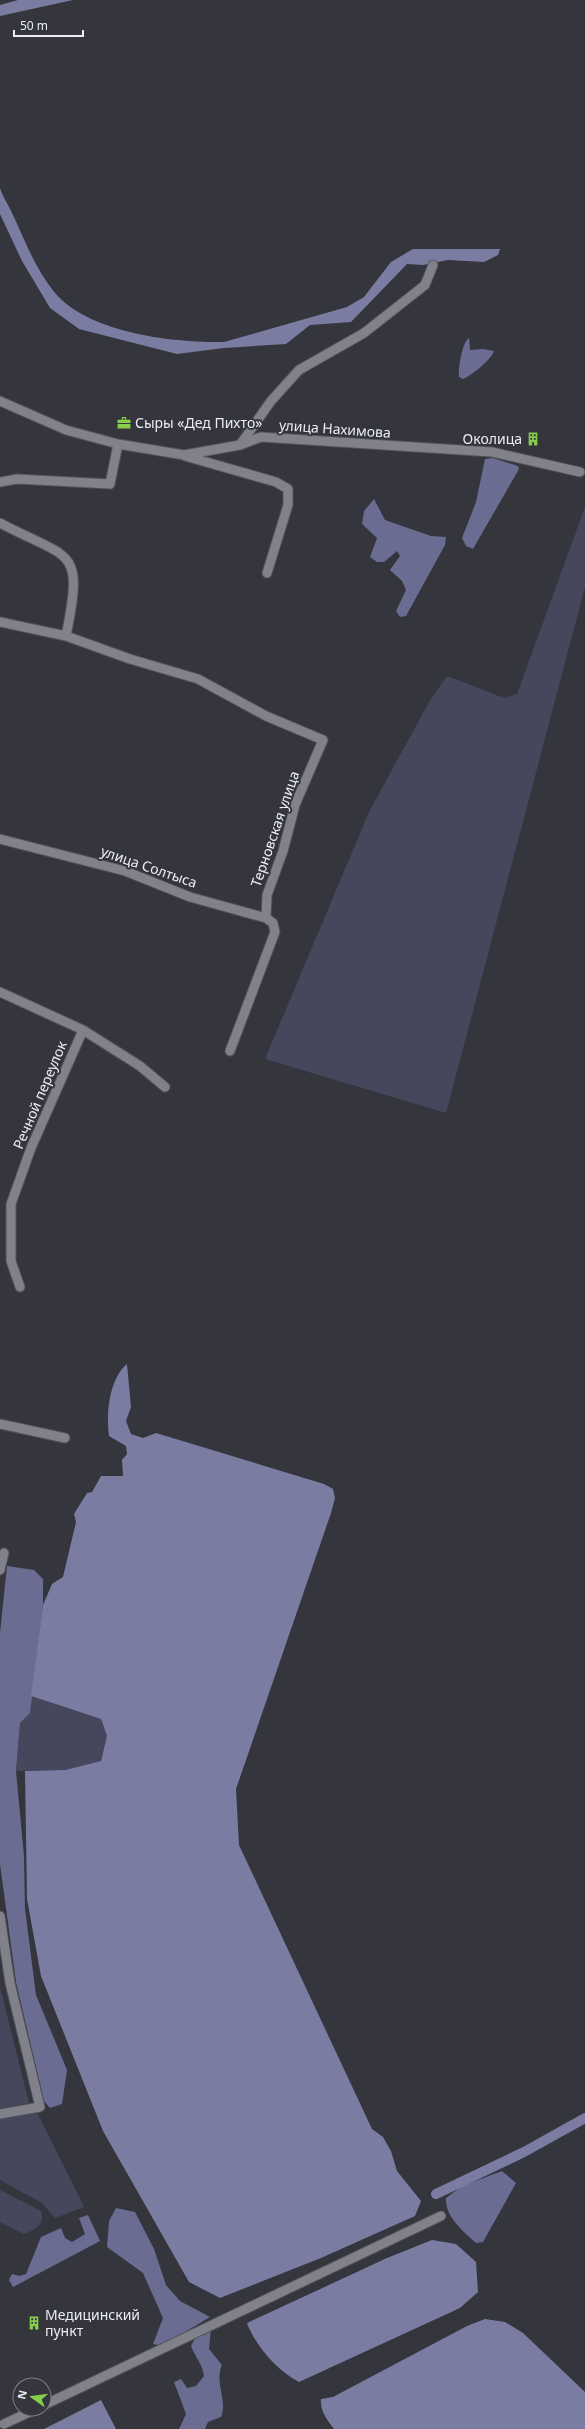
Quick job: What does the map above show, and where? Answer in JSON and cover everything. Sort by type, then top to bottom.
[{"type":"street","points":[[240,445],[271,401],[299,370],[364,333],[425,285],[433,265]]},
{"type":"street","name":"улица Нахимова","points":[[0,401],[66,430],[118,444],[184,455],[240,445],[262,437],[492,452],[580,472]]},
{"type":"street","points":[[0,482],[17,479],[110,484],[118,444]]},
{"type":"street","points":[[184,455],[276,482],[288,489],[288,505],[267,573]]},
{"type":"street","points":[[0,523],[60,552],[69,559],[74,574],[75,585],[66,636]]},
{"type":"street","name":"Терновская улица","points":[[0,622],[66,636],[130,659],[198,679],[266,716],[323,740],[295,805],[283,851],[267,895],[266,918],[273,923],[275,932],[230,1051]]},
{"type":"street","name":"улица Солтыса","points":[[0,839],[125,871],[190,897],[266,918]]},
{"type":"street","name":"Речной переулок","points":[[0,992],[83,1030],[140,1066],[165,1087]]},
{"type":"street","name":"Речной переулок","points":[[20,1287],[11,1261],[11,1204],[31,1148],[83,1030]]},
{"type":"street","points":[[0,1424],[65,1438]]},
{"type":"street","points":[[0,1570],[4,1553]]},
{"type":"street","points":[[0,1916],[10,1983],[40,2107],[0,2114]]},
{"type":"street","points":[[52,2401],[441,2216]]},
{"type":"street","points":[[4,2423],[18,2417]]},
{"type":"shaded area","points":[[18,0],[73,0],[0,16],[0,5]]},
{"type":"shaded area","points":[[0,188],[31,255],[42,275],[55,293],[70,307],[89,318],[110,326],[134,333],[181,340],[224,342],[347,307],[364,297],[391,262],[413,249],[500,249],[498,255],[484,262],[448,260],[423,265],[407,264],[351,322],[310,325],[286,344],[224,348],[177,354],[79,329],[50,308],[22,261],[0,214]]},
{"type":"shaded area","points":[[469,338],[470,350],[483,349],[494,351],[481,367],[463,379],[459,377],[459,368],[462,350]]},
{"type":"shaded area","points":[[493,458],[518,466],[519,469],[473,549],[466,546],[462,538],[476,502],[485,459]]},
{"type":"shaded area","points":[[374,499],[385,520],[431,536],[446,537],[445,545],[406,616],[400,617],[396,611],[406,590],[402,581],[390,570],[400,556],[397,551],[384,562],[377,562],[370,557],[377,538],[362,524],[364,511]]},
{"type":"shaded area","points":[[585,507],[585,587],[446,1113],[265,1059],[369,812],[429,702],[447,676],[504,698],[517,694]]},
{"type":"shaded area","points":[[127,1364],[131,1407],[126,1421],[131,1434],[143,1438],[156,1433],[324,1484],[333,1489],[335,1498],[331,1513],[236,1789],[239,1845],[372,2129],[383,2137],[391,2151],[397,2171],[421,2201],[415,2216],[321,2258],[220,2298],[189,2282],[103,2131],[41,1976],[27,1899],[25,1771],[65,1770],[101,1761],[107,1736],[101,1719],[31,1696],[43,1605],[52,1584],[63,1577],[76,1522],[74,1514],[87,1493],[92,1492],[101,1476],[123,1476],[122,1460],[127,1454],[126,1446],[109,1436],[108,1418],[110,1397],[116,1378]]},
{"type":"shaded area","points":[[7,1566],[34,1570],[43,1579],[43,1605],[30,1713],[20,1723],[16,1771],[24,1856],[25,1909],[36,1995],[67,2070],[62,2104],[50,2108],[44,2101],[16,1982],[0,1864],[0,1633]]},
{"type":"shaded area","points":[[31,1696],[101,1719],[107,1736],[101,1761],[65,1770],[16,1771],[20,1723],[30,1713]]},
{"type":"shaded area","points":[[0,1987],[29,2103],[0,2109]]},
{"type":"shaded area","points":[[36,2110],[84,2207],[55,2218],[42,2203],[0,2180],[0,2117]]},
{"type":"shaded area","points":[[502,2171],[516,2183],[483,2242],[476,2243],[456,2223],[448,2211],[446,2198],[462,2186]]},
{"type":"shaded area","points":[[0,2190],[41,2211],[41,2223],[36,2228],[24,2234],[0,2222]]},
{"type":"shaded area","points":[[116,2208],[135,2212],[154,2249],[166,2285],[180,2301],[210,2317],[162,2346],[153,2344],[163,2318],[143,2273],[107,2247],[109,2221]]},
{"type":"shaded area","points":[[88,2215],[100,2241],[13,2287],[9,2280],[12,2274],[19,2276],[26,2274],[41,2237],[61,2228],[65,2238],[72,2242],[85,2234],[79,2218]]},
{"type":"shaded area","points":[[432,2240],[456,2244],[476,2262],[478,2292],[460,2308],[299,2382],[275,2364],[255,2340],[247,2323],[387,2258]]},
{"type":"shaded area","points":[[485,2319],[505,2322],[523,2333],[585,2392],[585,2429],[334,2429],[327,2419],[323,2412],[321,2399],[333,2397],[467,2326]]},
{"type":"shaded area","points":[[211,2328],[209,2349],[222,2365],[219,2378],[223,2411],[221,2417],[208,2422],[205,2429],[179,2429],[186,2414],[174,2382],[181,2379],[187,2388],[196,2386],[204,2376],[202,2368],[191,2346],[195,2338]]},
{"type":"shaded area","points":[[101,2400],[116,2429],[44,2429]]},
{"type":"waterway","points":[[436,2194],[524,2152],[585,2118]]},
{"type":"place","name":"Сыры «Дед Пихто»","points":[[124,423]]},
{"type":"place","name":"Околица","points":[[533,439]]},
{"type":"place","name":"Медицинский пункт","points":[[34,2323]]}]
